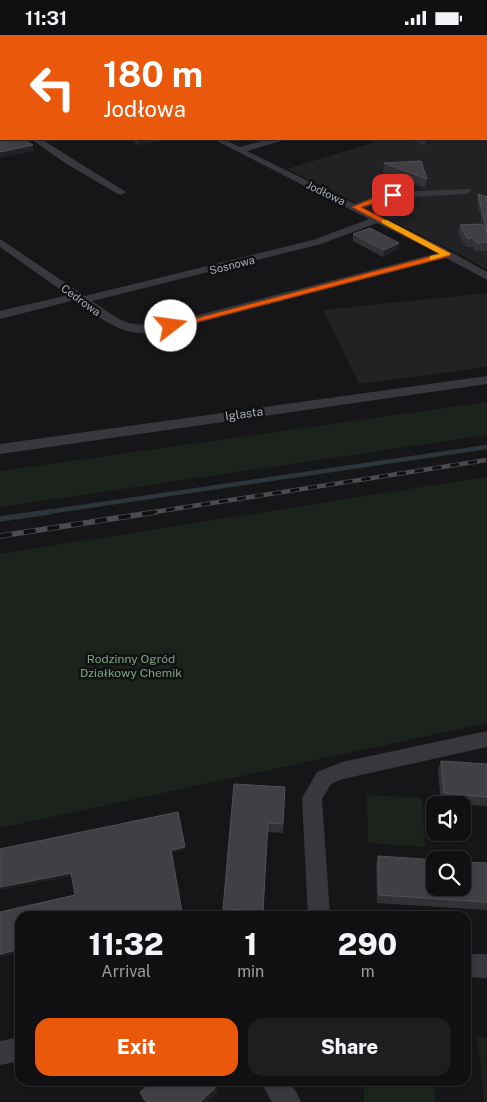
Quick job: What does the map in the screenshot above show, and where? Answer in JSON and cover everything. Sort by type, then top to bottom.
[{"type":"street","points":[[36,140],[121,192]]},
{"type":"street","name":"Jodłowa","points":[[219,140],[356,207],[487,277]]},
{"type":"street","points":[[239,150],[274,140]]},
{"type":"street","points":[[356,207],[393,195],[466,191]]},
{"type":"street","name":"Sosnowa","points":[[0,315],[317,242],[378,219]]},
{"type":"street","name":"Cedrowa","points":[[0,242],[107,319],[129,328],[149,329],[171,326],[447,254]]},
{"type":"street","name":"Iglasta","points":[[0,449],[487,380]]},
{"type":"street","points":[[319,911],[312,798],[324,778],[342,771],[487,739]]},
{"type":"street","points":[[471,965],[487,966]]},
{"type":"street","points":[[0,1053],[15,1050]]},
{"type":"street","points":[[276,1086],[288,1102]]},
{"type":"shaded area","points":[[381,140],[487,140],[487,270],[465,257],[287,169]]},
{"type":"shaded area","points":[[487,293],[487,367],[359,384],[323,310]]},
{"type":"green space","points":[[487,402],[487,435],[0,507],[0,471]]},
{"type":"green space","name":"Rodzinny Ogród Działkowy Chemik","points":[[487,478],[487,723],[0,828],[0,554]]},
{"type":"green space","points":[[367,795],[422,798],[425,847],[368,843]]},
{"type":"green space","points":[[478,1037],[487,1037],[487,1102],[484,1102]]},
{"type":"green space","points":[[364,1086],[434,1086],[435,1102],[364,1102]]},
{"type":"building","points":[[0,140],[24,140],[33,145],[0,152]]},
{"type":"building","points":[[421,161],[427,179],[384,163]]},
{"type":"building","points":[[478,194],[487,197],[487,231]]},
{"type":"building","points":[[482,224],[487,231],[487,242],[477,243],[474,238],[467,238],[460,225]]},
{"type":"building","points":[[370,228],[399,243],[384,250],[353,234]]},
{"type":"building","points":[[441,761],[487,764],[487,797],[444,793]]},
{"type":"building","points":[[234,784],[285,787],[283,824],[268,823],[263,911],[223,909]]},
{"type":"building","points":[[178,812],[185,847],[171,850],[182,911],[15,911],[15,950],[0,954],[0,912],[75,895],[71,873],[0,887],[0,849]]},
{"type":"building","points":[[378,856],[426,859],[426,896],[471,896],[471,862],[487,863],[487,902],[379,895]]},
{"type":"building","points":[[147,1086],[217,1086],[200,1102],[147,1102],[140,1092]]},
{"type":"waterway","points":[[41,513],[487,447]]},
{"type":"waterway","points":[[0,519],[49,512]]},
{"type":"railway","points":[[148,513],[487,460]]},
{"type":"railway","points":[[0,536],[156,512]]},
{"type":"slow traffic","points":[[384,222],[447,254],[433,258]]},
{"type":"route","points":[[171,326],[447,254],[356,207],[393,195]]}]
